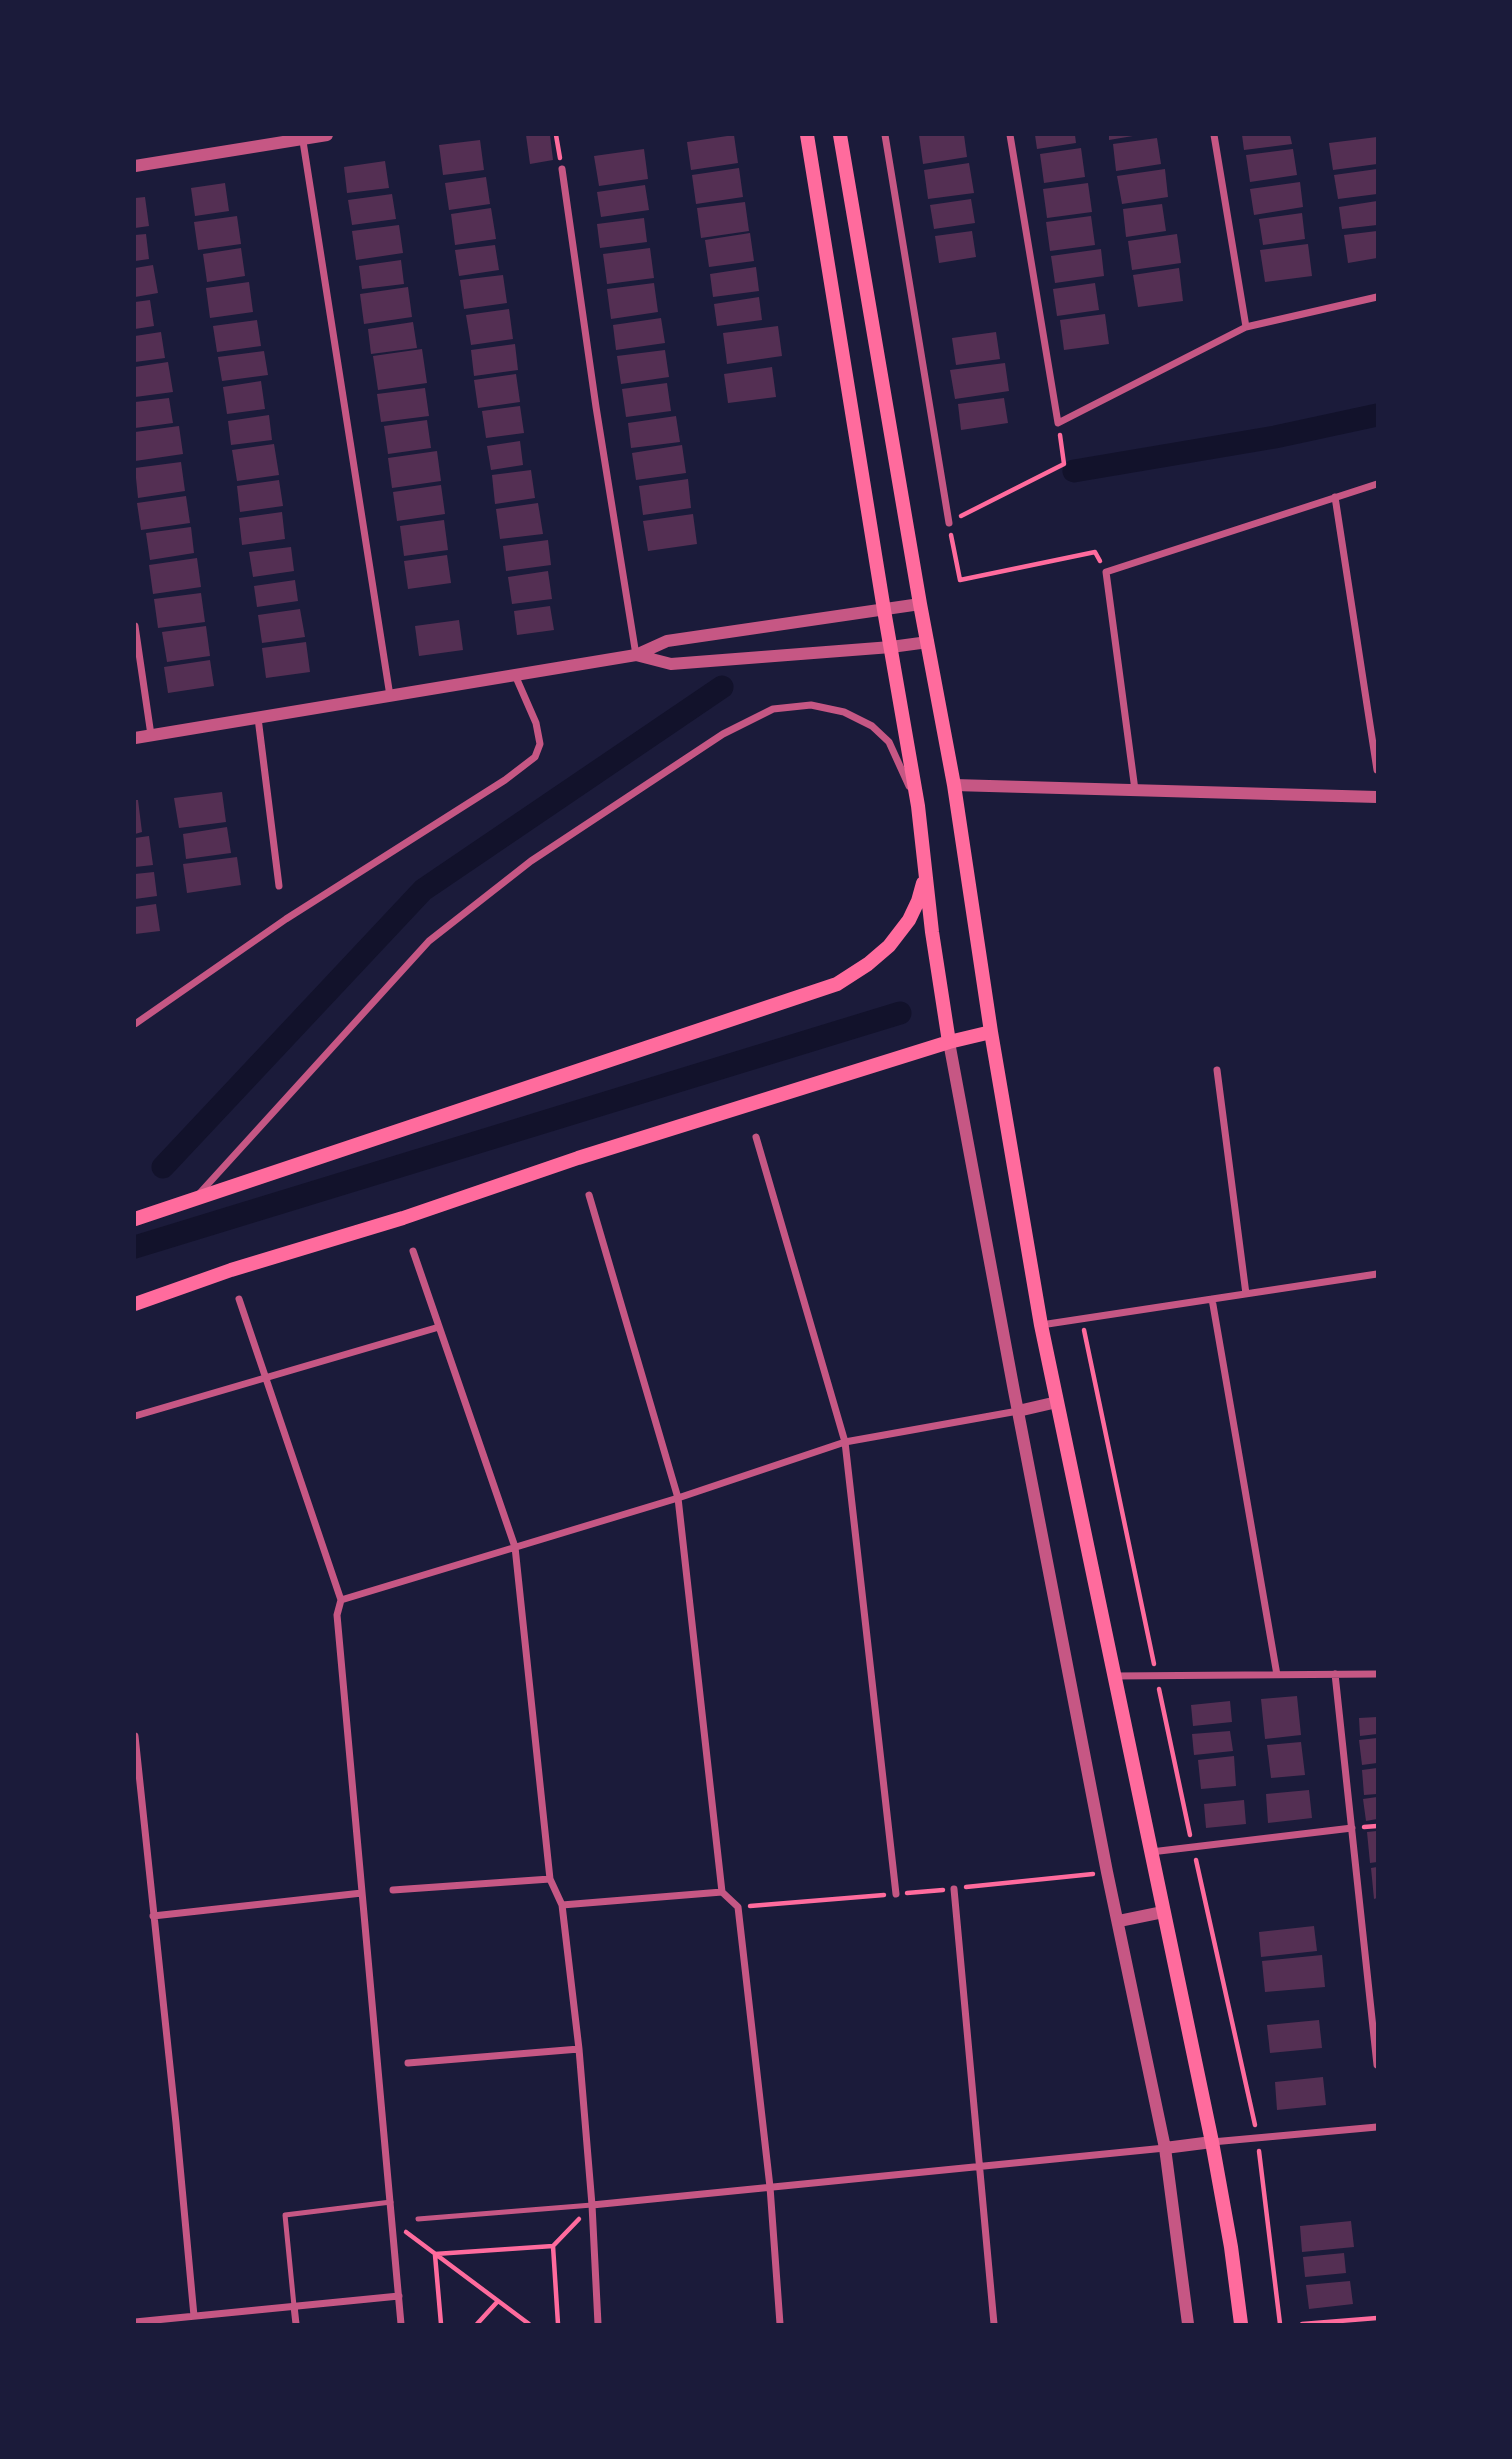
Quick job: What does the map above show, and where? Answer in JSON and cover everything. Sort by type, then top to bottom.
[{"type":"main road","points":[[807,135],[918,806],[932,932],[949,1042]]},
{"type":"main road","points":[[840,135],[920,604],[954,785],[991,1031],[1041,1325],[1212,2142],[1231,2247],[1241,2324]]},
{"type":"main road","points":[[135,1219],[836,984],[868,964],[889,946],[909,920],[918,901],[925,871]]},
{"type":"main road","points":[[135,1304],[231,1270],[403,1218],[578,1158],[991,1031]]},
{"type":"street","points":[[135,166],[327,135]]},
{"type":"street","points":[[885,135],[949,523]]},
{"type":"street","points":[[1010,135],[1058,423],[1246,327],[1377,296]]},
{"type":"street","points":[[1214,135],[1246,327]]},
{"type":"street","points":[[302,137],[390,696]]},
{"type":"street","points":[[562,169],[596,407],[636,654]]},
{"type":"street","points":[[1135,790],[1106,572],[1377,484]]},
{"type":"street","points":[[1335,497],[1377,770]]},
{"type":"street","points":[[135,738],[636,654],[667,641],[920,604]]},
{"type":"street","points":[[135,626],[151,736]]},
{"type":"street","points":[[636,654],[671,664],[928,642]]},
{"type":"street","points":[[135,1024],[286,919],[505,780],[535,757],[540,744],[536,723],[514,675]]},
{"type":"street","points":[[193,1200],[429,941],[531,861],[723,734],[773,709],[811,705],[844,712],[872,726],[890,742],[918,806]]},
{"type":"street","points":[[258,718],[279,886]]},
{"type":"street","points":[[954,785],[1377,797]]},
{"type":"street","points":[[949,1042],[1107,1872],[1165,2148],[1188,2324]]},
{"type":"street","points":[[1217,1070],[1246,1294]]},
{"type":"street","points":[[756,1137],[845,1442],[896,1894]]},
{"type":"street","points":[[589,1195],[678,1498],[722,1892],[738,1907],[769,2187],[780,2324]]},
{"type":"street","points":[[413,1251],[515,1548],[550,1880],[562,1905],[579,2049],[592,2206],[598,2324]]},
{"type":"street","points":[[1041,1325],[1377,1274]]},
{"type":"street","points":[[239,1299],[341,1600],[337,1615],[401,2324]]},
{"type":"street","points":[[1212,1299],[1277,1675]]},
{"type":"street","points":[[135,1416],[439,1327]]},
{"type":"street","points":[[341,1600],[678,1498],[845,1442],[1057,1402]]},
{"type":"street","points":[[1335,1674],[1377,2065]]},
{"type":"street","points":[[1114,1676],[1377,1674]]},
{"type":"street","points":[[135,1736],[194,2316]]},
{"type":"street","points":[[1150,1852],[1352,1828]]},
{"type":"street","points":[[393,1890],[550,1880]]},
{"type":"street","points":[[954,1889],[981,2166],[993,2324]]},
{"type":"street","points":[[562,1905],[722,1892]]},
{"type":"street","points":[[153,1916],[362,1893]]},
{"type":"street","points":[[1119,1921],[1163,1912]]},
{"type":"street","points":[[408,2063],[579,2049]]},
{"type":"street","points":[[592,2206],[1377,2127]]},
{"type":"street","points":[[135,2322],[399,2296]]},
{"type":"street","points":[[294,2306],[296,2324]]},
{"type":"lane","points":[[294,2306],[285,2215],[391,2202]]},
{"type":"lane","points":[[418,2219],[592,2206]]},
{"type":"path","points":[[556,135],[562,169]]},
{"type":"path","points":[[1058,423],[1064,464],[949,523],[960,580],[1095,552],[1106,572]]},
{"type":"path","points":[[1081,1318],[1156,1676],[1258,2138],[1280,2324]]},
{"type":"path","points":[[738,1907],[954,1889],[1107,1872]]},
{"type":"path","points":[[435,2254],[553,2246],[592,2206]]},
{"type":"path","points":[[392,2221],[529,2324]]},
{"type":"path","points":[[553,2246],[558,2324]]},
{"type":"path","points":[[435,2254],[441,2324]]},
{"type":"path","points":[[477,2324],[498,2301]]},
{"type":"path","points":[[1302,2324],[1377,2318]]},
{"type":"building","points":[[526,135],[550,135],[553,160],[530,164]]},
{"type":"building","points":[[734,135],[738,163],[691,170],[687,142]]},
{"type":"building","points":[[919,135],[964,135],[967,157],[923,164]]},
{"type":"building","points":[[1035,135],[1075,135],[1076,143],[1037,149]]},
{"type":"building","points":[[1109,135],[1133,135],[1133,136],[1109,140]]},
{"type":"building","points":[[1242,135],[1290,135],[1292,144],[1244,150]]},
{"type":"building","points":[[1377,137],[1377,164],[1333,170],[1329,143]]},
{"type":"building","points":[[1157,138],[1161,164],[1116,171],[1113,144]]},
{"type":"building","points":[[480,140],[484,170],[443,175],[439,145]]},
{"type":"building","points":[[1081,148],[1085,177],[1044,183],[1040,154]]},
{"type":"building","points":[[644,149],[648,179],[599,186],[594,156]]},
{"type":"building","points":[[1293,149],[1297,175],[1250,182],[1246,155]]},
{"type":"building","points":[[385,161],[389,188],[347,193],[344,167]]},
{"type":"building","points":[[969,163],[974,193],[928,199],[924,170]]},
{"type":"building","points":[[739,168],[743,197],[696,204],[692,175]]},
{"type":"building","points":[[1165,169],[1168,197],[1122,204],[1117,176]]},
{"type":"building","points":[[1377,169],[1377,194],[1338,199],[1334,175]]},
{"type":"building","points":[[486,177],[490,204],[449,210],[445,183]]},
{"type":"building","points":[[1300,182],[1303,207],[1254,215],[1250,189]]},
{"type":"building","points":[[225,183],[229,211],[195,216],[191,188]]},
{"type":"building","points":[[1088,183],[1092,212],[1047,218],[1043,189]]},
{"type":"building","points":[[645,185],[649,210],[601,217],[597,192]]},
{"type":"building","points":[[392,194],[396,219],[352,225],[348,200]]},
{"type":"building","points":[[145,197],[149,226],[135,228],[135,198]]},
{"type":"building","points":[[971,199],[975,223],[934,229],[930,205]]},
{"type":"building","points":[[1377,201],[1377,225],[1342,229],[1339,207]]},
{"type":"building","points":[[745,202],[749,231],[701,238],[697,208]]},
{"type":"building","points":[[1162,204],[1166,231],[1126,237],[1123,209]]},
{"type":"building","points":[[491,208],[496,239],[455,245],[451,214]]},
{"type":"building","points":[[1302,213],[1305,239],[1263,245],[1259,219]]},
{"type":"building","points":[[237,216],[241,244],[198,250],[194,222]]},
{"type":"building","points":[[1091,216],[1095,245],[1050,251],[1046,222]]},
{"type":"building","points":[[644,218],[647,242],[600,248],[597,224]]},
{"type":"building","points":[[399,225],[403,253],[356,260],[352,231]]},
{"type":"building","points":[[972,231],[976,257],[939,263],[935,236]]},
{"type":"building","points":[[1377,231],[1377,258],[1348,263],[1344,235]]},
{"type":"building","points":[[750,233],[754,261],[709,267],[705,240]]},
{"type":"building","points":[[146,234],[149,259],[135,261],[135,235]]},
{"type":"building","points":[[1177,234],[1181,263],[1132,270],[1128,241]]},
{"type":"building","points":[[1308,244],[1312,276],[1265,282],[1260,250]]},
{"type":"building","points":[[495,245],[499,270],[459,276],[455,250]]},
{"type":"building","points":[[241,248],[245,276],[207,282],[203,254]]},
{"type":"building","points":[[650,248],[654,278],[607,284],[603,254]]},
{"type":"building","points":[[1101,249],[1104,276],[1055,283],[1051,256]]},
{"type":"building","points":[[401,260],[404,284],[362,289],[359,266]]},
{"type":"building","points":[[153,265],[158,293],[135,297],[135,268]]},
{"type":"building","points":[[756,267],[759,291],[713,297],[710,274]]},
{"type":"building","points":[[1179,268],[1183,301],[1138,307],[1133,275]]},
{"type":"building","points":[[503,275],[507,303],[464,309],[460,280]]},
{"type":"building","points":[[249,282],[253,312],[210,318],[206,288]]},
{"type":"building","points":[[654,283],[658,312],[611,319],[607,289]]},
{"type":"building","points":[[1095,283],[1099,310],[1057,316],[1053,289]]},
{"type":"building","points":[[408,287],[412,317],[364,324],[360,294]]},
{"type":"building","points":[[759,297],[762,320],[717,326],[714,304]]},
{"type":"building","points":[[150,300],[154,326],[135,329],[135,302]]},
{"type":"building","points":[[509,309],[513,339],[471,345],[466,315]]},
{"type":"building","points":[[1105,314],[1109,344],[1064,350],[1060,320]]},
{"type":"building","points":[[661,318],[665,343],[616,350],[613,325]]},
{"type":"building","points":[[257,320],[261,346],[217,352],[213,326]]},
{"type":"building","points":[[413,322],[417,348],[371,354],[368,329]]},
{"type":"building","points":[[778,326],[782,356],[727,364],[723,333]]},
{"type":"building","points":[[161,332],[165,358],[135,362],[135,336]]},
{"type":"building","points":[[996,332],[1000,359],[956,365],[952,338]]},
{"type":"building","points":[[515,344],[518,370],[474,376],[471,350]]},
{"type":"building","points":[[422,349],[427,383],[378,390],[373,356]]},
{"type":"building","points":[[665,350],[669,377],[621,384],[617,356]]},
{"type":"building","points":[[264,351],[268,375],[222,381],[218,357]]},
{"type":"building","points":[[168,362],[173,392],[135,397],[135,367]]},
{"type":"building","points":[[1005,363],[1009,391],[955,399],[950,370]]},
{"type":"building","points":[[772,367],[776,397],[728,403],[724,374]]},
{"type":"building","points":[[516,374],[520,402],[478,408],[474,380]]},
{"type":"building","points":[[261,381],[265,409],[227,414],[223,387]]},
{"type":"building","points":[[667,383],[671,411],[626,417],[622,389]]},
{"type":"building","points":[[425,388],[429,416],[381,422],[377,394]]},
{"type":"building","points":[[169,398],[173,423],[135,428],[135,402]]},
{"type":"building","points":[[1004,398],[1008,423],[961,430],[958,404]]},
{"type":"building","points":[[520,406],[524,433],[486,438],[482,411]]},
{"type":"building","points":[[269,415],[272,440],[231,445],[228,421]]},
{"type":"building","points":[[676,416],[680,442],[631,448],[628,423]]},
{"type":"building","points":[[427,420],[431,448],[388,454],[384,426]]},
{"type":"building","points":[[179,426],[183,454],[135,461],[135,432]]},
{"type":"building","points":[[520,441],[523,465],[491,470],[487,446]]},
{"type":"building","points":[[274,444],[279,475],[237,481],[232,450]]},
{"type":"building","points":[[682,445],[686,473],[636,480],[632,453]]},
{"type":"building","points":[[437,451],[441,481],[392,488],[388,458]]},
{"type":"building","points":[[181,462],[185,491],[138,498],[135,468]]},
{"type":"building","points":[[531,470],[535,498],[495,504],[492,475]]},
{"type":"building","points":[[688,479],[691,508],[643,515],[639,486]]},
{"type":"building","points":[[279,480],[283,506],[240,512],[237,486]]},
{"type":"building","points":[[441,485],[445,514],[397,521],[393,492]]},
{"type":"building","points":[[186,496],[190,523],[141,530],[137,503]]},
{"type":"building","points":[[538,503],[543,534],[500,539],[496,509]]},
{"type":"building","points":[[282,512],[285,539],[242,545],[239,518]]},
{"type":"building","points":[[693,514],[697,544],[648,551],[643,521]]},
{"type":"building","points":[[444,520],[448,550],[404,556],[400,526]]},
{"type":"building","points":[[191,527],[194,553],[150,560],[146,533]]},
{"type":"building","points":[[548,540],[551,565],[506,571],[503,546]]},
{"type":"building","points":[[291,547],[294,571],[253,577],[249,552]]},
{"type":"building","points":[[447,555],[451,583],[408,589],[404,561]]},
{"type":"building","points":[[197,558],[201,587],[153,594],[149,565]]},
{"type":"building","points":[[548,571],[552,599],[512,604],[508,577]]},
{"type":"building","points":[[295,580],[298,601],[257,607],[254,586]]},
{"type":"building","points":[[201,593],[205,622],[158,628],[154,599]]},
{"type":"building","points":[[550,606],[554,630],[517,635],[514,611]]},
{"type":"building","points":[[300,609],[305,637],[262,643],[258,615]]},
{"type":"building","points":[[459,620],[463,650],[419,656],[415,626]]},
{"type":"building","points":[[206,626],[210,656],[167,662],[162,632]]},
{"type":"building","points":[[306,642],[310,672],[266,678],[262,648]]},
{"type":"building","points":[[210,660],[214,686],[168,693],[164,667]]},
{"type":"building","points":[[222,792],[226,822],[179,828],[174,798]]},
{"type":"building","points":[[135,800],[138,800],[142,832],[135,834]]},
{"type":"building","points":[[227,827],[231,853],[186,859],[183,834]]},
{"type":"building","points":[[149,836],[153,865],[135,867],[135,838]]},
{"type":"building","points":[[237,857],[241,885],[187,893],[183,864]]},
{"type":"building","points":[[154,872],[157,896],[135,899],[135,874]]},
{"type":"building","points":[[156,904],[160,931],[135,934],[135,907]]},
{"type":"building","points":[[1297,1696],[1301,1735],[1265,1739],[1261,1699]]},
{"type":"building","points":[[1230,1701],[1232,1722],[1193,1726],[1191,1705]]},
{"type":"building","points":[[1377,1717],[1377,1734],[1360,1736],[1359,1718]]},
{"type":"building","points":[[1230,1731],[1233,1751],[1194,1755],[1192,1734]]},
{"type":"building","points":[[1377,1738],[1377,1763],[1362,1765],[1359,1740]]},
{"type":"building","points":[[1301,1742],[1305,1775],[1271,1778],[1267,1745]]},
{"type":"building","points":[[1234,1756],[1236,1786],[1201,1789],[1198,1760]]},
{"type":"building","points":[[1377,1768],[1377,1794],[1364,1795],[1362,1770]]},
{"type":"building","points":[[1309,1790],[1312,1818],[1268,1823],[1266,1794]]},
{"type":"building","points":[[1377,1797],[1377,1819],[1366,1821],[1363,1799]]},
{"type":"building","points":[[1244,1800],[1246,1824],[1206,1828],[1204,1804]]},
{"type":"building","points":[[1377,1831],[1377,1862],[1370,1863],[1367,1832]]},
{"type":"building","points":[[1377,1867],[1377,1898],[1374,1899],[1371,1868]]},
{"type":"building","points":[[1314,1926],[1317,1951],[1261,1957],[1259,1932]]},
{"type":"building","points":[[1322,1955],[1325,1987],[1265,1992],[1262,1961]]},
{"type":"building","points":[[1319,2020],[1322,2048],[1270,2053],[1267,2025]]},
{"type":"building","points":[[1323,2077],[1326,2105],[1277,2110],[1275,2082]]},
{"type":"building","points":[[1351,2221],[1354,2247],[1302,2252],[1300,2226]]},
{"type":"building","points":[[1344,2253],[1346,2273],[1305,2277],[1303,2257]]},
{"type":"building","points":[[1350,2281],[1353,2304],[1309,2309],[1306,2285]]},
{"type":"waterway","points":[[1074,471],[1275,437],[1377,415]]},
{"type":"waterway","points":[[163,1167],[423,890],[722,687]]},
{"type":"waterway","points":[[135,1247],[900,1013]]}]
